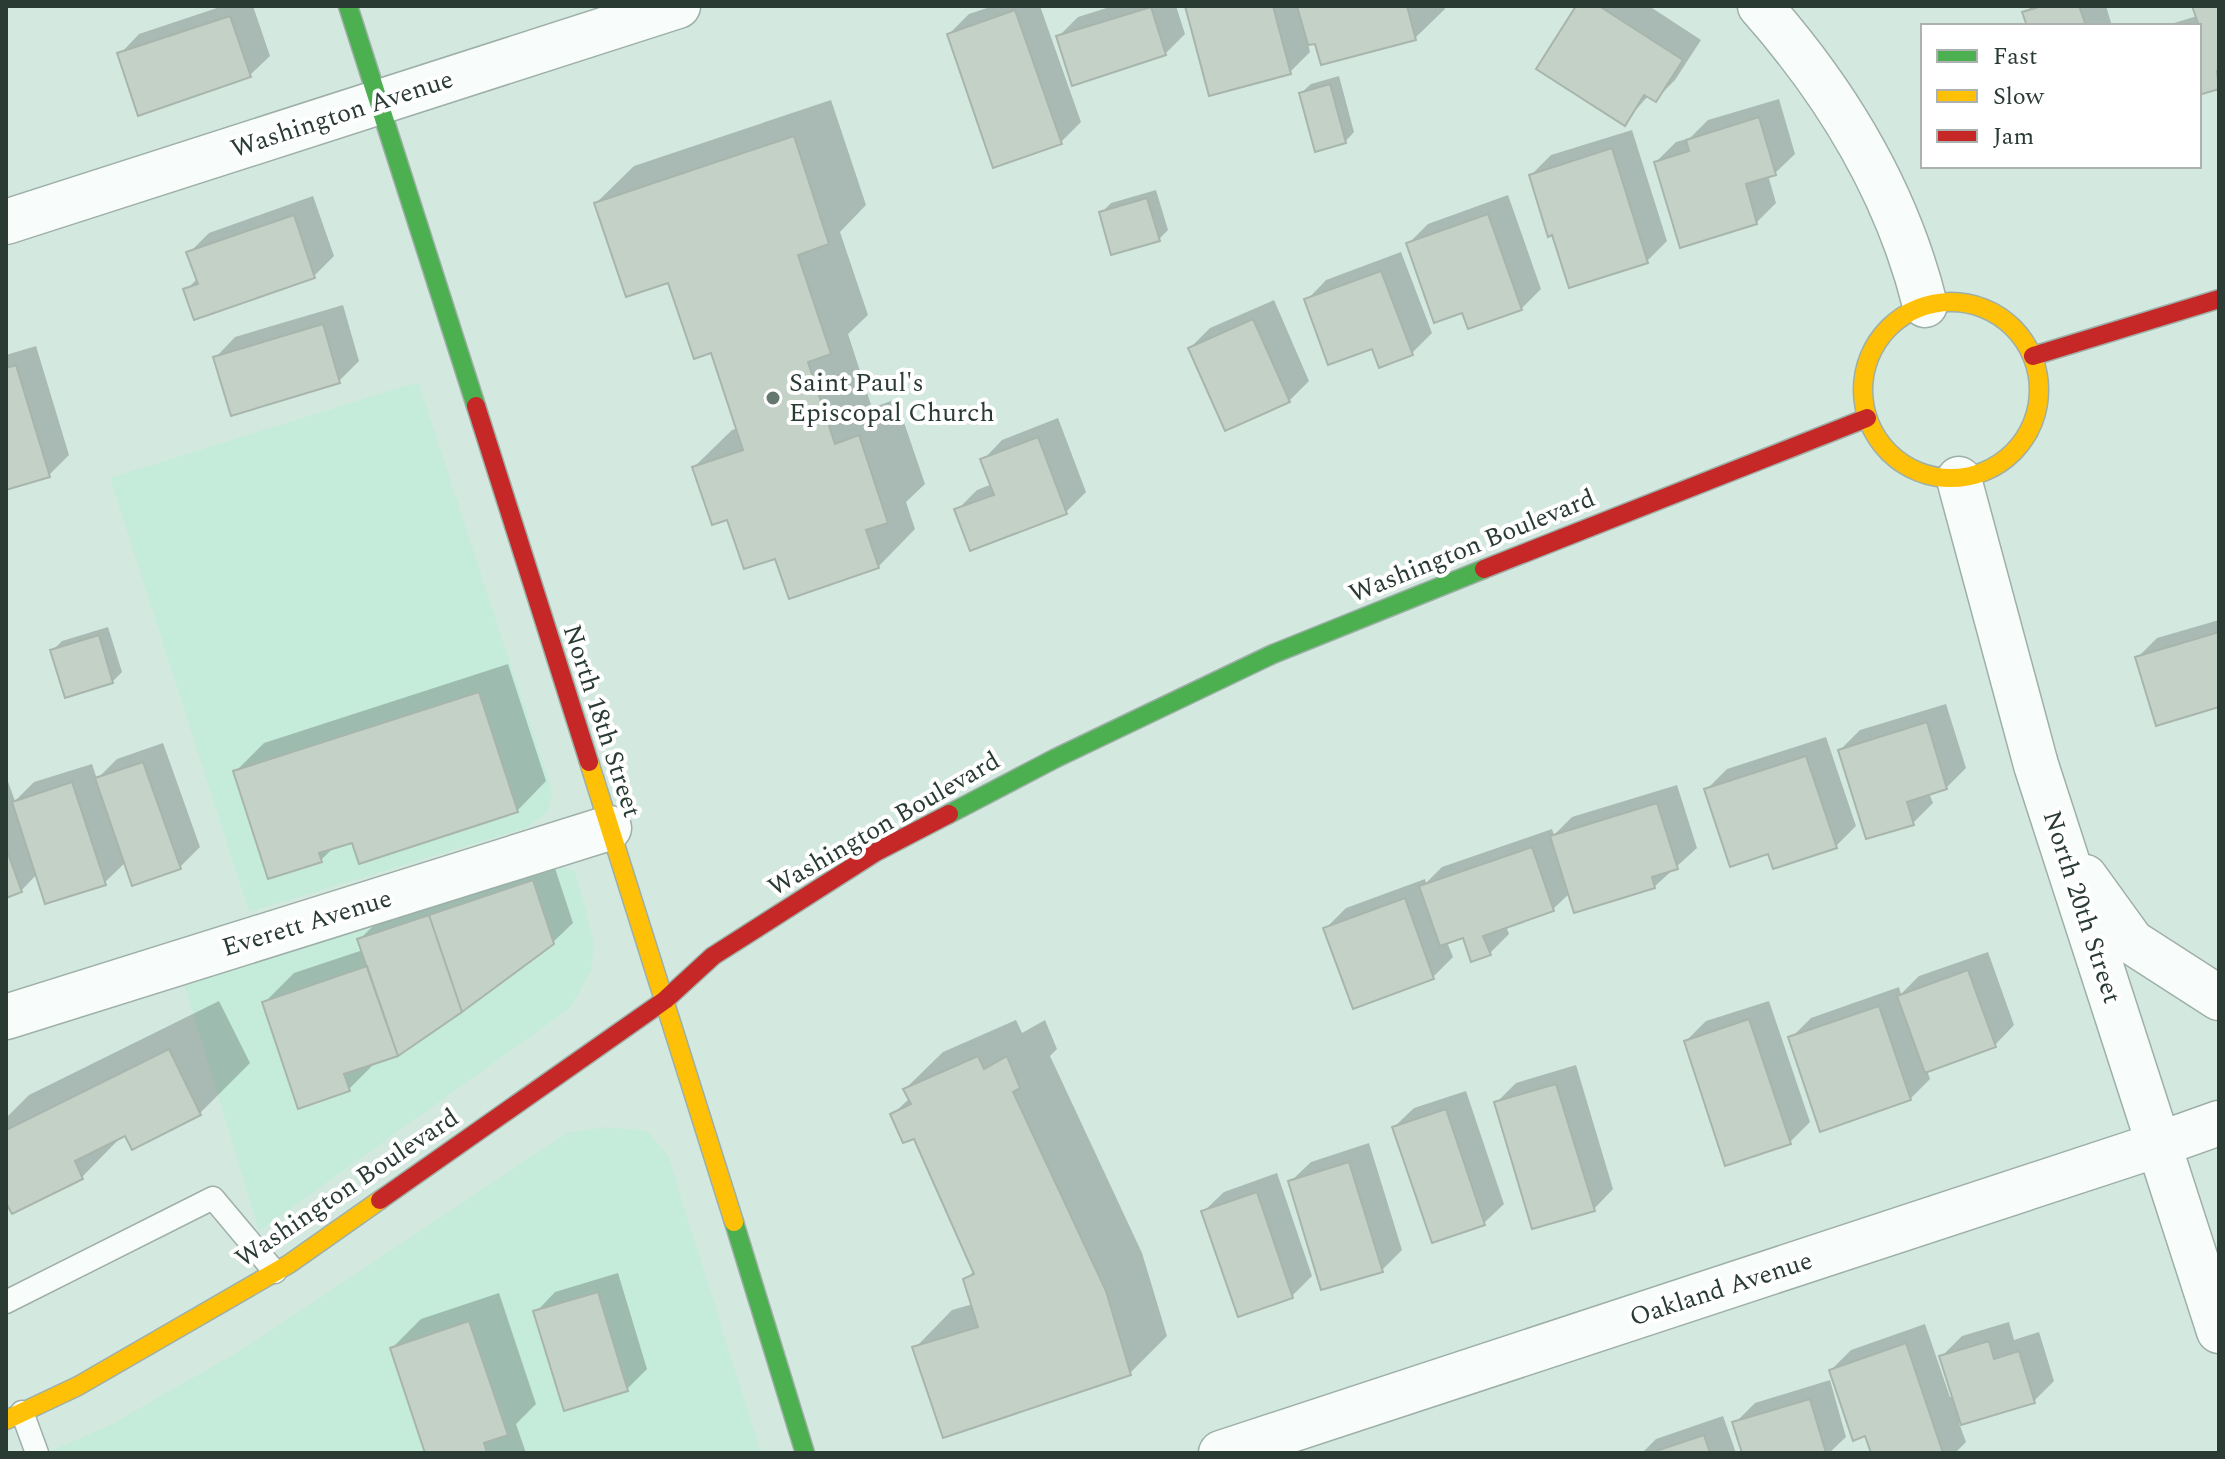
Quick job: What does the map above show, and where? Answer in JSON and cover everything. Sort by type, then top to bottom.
[{"type":"street","name":"North 18th Street","points":[[348,6],[665,1000],[805,1453]]},
{"type":"street","name":"Washington Avenue","points":[[6,222],[678,6]]},
{"type":"street","points":[[1760,6],[1797,48],[1889,196],[1925,305]]},
{"type":"street","points":[[2033,356],[2219,299]]},
{"type":"street","points":[[1950,301],[1977,305],[2000,315],[2020,333],[2033,356],[2040,382],[2038,410],[2027,435],[2010,457],[1986,472],[1959,479],[1920,473],[1902,464],[1875,436],[1867,418],[1862,395],[1864,372],[1872,350],[1885,330],[1903,315],[1925,305],[1950,301]]},
{"type":"street","name":"Washington Boulevard","points":[[14,1416],[78,1386],[275,1272],[665,1000],[713,956],[876,852],[1056,758],[1273,654],[1743,464],[1867,418]]},
{"type":"street","name":"North 20th Street","points":[[1959,479],[2036,765],[2219,1331]]},
{"type":"street","points":[[2036,765],[2087,882],[2132,942],[2219,998]]},
{"type":"street","name":"Everett Avenue","points":[[6,1017],[609,828]]},
{"type":"street","name":"Oakland Avenue","points":[[1221,1453],[2219,1123]]},
{"type":"lane","points":[[6,1302],[213,1198],[275,1272]]},
{"type":"lane","points":[[14,1416],[37,1453]]},
{"type":"shaded area","points":[[418,382],[553,793],[547,813],[526,828],[249,912],[110,478]]},
{"type":"shaded area","points":[[557,866],[575,871],[594,942],[591,971],[570,1008],[259,1231],[184,984]]},
{"type":"shaded area","points":[[607,1127],[647,1131],[668,1156],[761,1453],[47,1453],[112,1424],[243,1349],[567,1133]]},
{"type":"building","points":[[1185,6],[1273,6],[1291,74],[1209,96]]},
{"type":"building","points":[[1297,6],[1407,6],[1416,40],[1321,65],[1315,44],[1308,45]]},
{"type":"building","points":[[1576,6],[1599,6],[1683,60],[1656,102],[1644,95],[1625,126],[1536,69]]},
{"type":"building","points":[[2042,6],[2079,6],[2085,24],[2026,24],[2022,12]]},
{"type":"building","points":[[2192,6],[2219,6],[2219,89],[2201,94],[2201,24],[2198,24]]},
{"type":"building","points":[[1151,7],[1166,55],[1072,86],[1056,36]]},
{"type":"building","points":[[1015,10],[1062,144],[993,168],[947,34]]},
{"type":"building","points":[[230,16],[251,77],[138,116],[117,53]]},
{"type":"building","points":[[1330,84],[1346,143],[1315,152],[1299,93]]},
{"type":"building","points":[[1759,117],[1776,175],[1746,184],[1757,224],[1680,248],[1654,162],[1689,151],[1686,140]]},
{"type":"building","name":"Saint Paul's Episcopal Church","points":[[794,136],[829,244],[798,255],[831,354],[808,362],[835,444],[859,435],[888,523],[866,530],[879,568],[789,599],[775,559],[744,569],[727,520],[712,525],[692,467],[743,450],[711,353],[694,359],[668,283],[626,297],[594,203]]},
{"type":"building","points":[[1612,148],[1648,263],[1569,288],[1552,235],[1548,237],[1529,175]]},
{"type":"building","points":[[1147,198],[1160,241],[1111,255],[1099,212]]},
{"type":"building","points":[[1488,214],[1522,310],[1468,329],[1462,313],[1434,323],[1406,243]]},
{"type":"building","points":[[294,215],[315,278],[194,320],[183,289],[198,284],[186,252]]},
{"type":"building","points":[[1381,271],[1413,355],[1379,368],[1372,349],[1328,365],[1304,299]]},
{"type":"building","points":[[1253,319],[1290,402],[1225,431],[1188,348]]},
{"type":"building","points":[[323,324],[340,383],[231,416],[213,357]]},
{"type":"building","points":[[16,365],[50,477],[6,490],[6,368]]},
{"type":"building","points":[[1038,437],[1067,514],[970,551],[954,509],[994,495],[980,459]]},
{"type":"building","points":[[2219,632],[2219,707],[2156,726],[2135,657]]},
{"type":"building","points":[[99,635],[113,683],[65,698],[50,650]]},
{"type":"building","points":[[479,692],[518,812],[359,864],[352,843],[319,853],[322,862],[268,879],[233,771]]},
{"type":"building","points":[[1927,722],[1947,789],[1907,802],[1914,825],[1866,839],[1838,750]]},
{"type":"building","points":[[1806,756],[1837,848],[1773,869],[1768,854],[1730,867],[1704,789]]},
{"type":"building","points":[[143,762],[181,869],[132,886],[95,778]]},
{"type":"building","points":[[72,782],[106,885],[45,904],[12,802]]},
{"type":"building","points":[[1657,803],[1678,869],[1652,877],[1655,888],[1574,913],[1550,836]]},
{"type":"building","points":[[1532,847],[1554,911],[1483,936],[1491,955],[1471,962],[1463,938],[1440,946],[1419,886]]},
{"type":"building","points":[[6,848],[22,892],[6,898]]},
{"type":"building","points":[[533,880],[554,944],[462,1012],[429,915]]},
{"type":"building","points":[[1405,898],[1434,979],[1353,1009],[1323,928]]},
{"type":"building","points":[[429,915],[462,1012],[398,1056],[357,939]]},
{"type":"building","points":[[367,966],[398,1056],[344,1074],[350,1091],[298,1109],[262,1002]]},
{"type":"building","points":[[1968,970],[1996,1047],[1925,1073],[1897,996]]},
{"type":"building","points":[[1879,1006],[1911,1100],[1820,1132],[1788,1037]]},
{"type":"building","points":[[1749,1019],[1791,1144],[1725,1166],[1684,1041]]},
{"type":"building","points":[[169,1049],[201,1115],[132,1150],[125,1136],[75,1161],[83,1179],[12,1214],[6,1203],[6,1130]]},
{"type":"building","points":[[978,1056],[984,1069],[1007,1056],[1020,1088],[1013,1092],[1106,1291],[1131,1375],[943,1438],[912,1347],[978,1327],[963,1279],[974,1274],[914,1139],[903,1143],[890,1114],[911,1104],[903,1089]]},
{"type":"building","points":[[1556,1084],[1595,1211],[1532,1229],[1494,1102]]},
{"type":"building","points":[[1446,1109],[1485,1225],[1432,1243],[1392,1127]]},
{"type":"building","points":[[1349,1162],[1383,1272],[1321,1290],[1288,1181]]},
{"type":"building","points":[[1257,1192],[1293,1298],[1238,1317],[1201,1211]]},
{"type":"building","points":[[598,1292],[628,1391],[564,1411],[533,1311]]},
{"type":"building","points":[[469,1321],[508,1435],[484,1443],[487,1453],[425,1453],[390,1348]]},
{"type":"building","points":[[1989,1341],[1994,1359],[2019,1351],[2035,1403],[1961,1425],[1939,1356]]},
{"type":"building","points":[[1906,1343],[1943,1453],[1871,1453],[1865,1436],[1853,1441],[1829,1370]]},
{"type":"building","points":[[1810,1399],[1826,1453],[1742,1453],[1732,1422]]},
{"type":"building","points":[[1704,1435],[1710,1453],[1650,1453]]},
{"type":"traffic: fast","points":[[348,6],[476,406]]},
{"type":"traffic: fast","points":[[949,814],[1056,758],[1273,654],[1484,569]]},
{"type":"traffic: fast","points":[[734,1222],[805,1453]]},
{"type":"traffic: slow","points":[[1951,302],[1985,308],[2014,327],[2033,356],[2039,390],[2033,424],[2014,453],[1985,472],[1951,478],[1917,472],[1888,453],[1869,424],[1863,390],[1869,356],[1888,327],[1917,308],[1951,302]]},
{"type":"traffic: slow","points":[[589,762],[734,1222]]},
{"type":"traffic: slow","points":[[6,1420],[78,1386],[289,1264],[380,1200]]},
{"type":"traffic: jam","points":[[2033,356],[2219,299]]},
{"type":"traffic: jam","points":[[476,406],[589,762]]},
{"type":"traffic: jam","points":[[1484,569],[1867,418]]},
{"type":"traffic: jam","points":[[380,1200],[665,1000],[713,956],[876,852],[949,814]]},
{"type":"place","name":"Saint Paul's Episcopal Church","points":[[773,398]]}]
